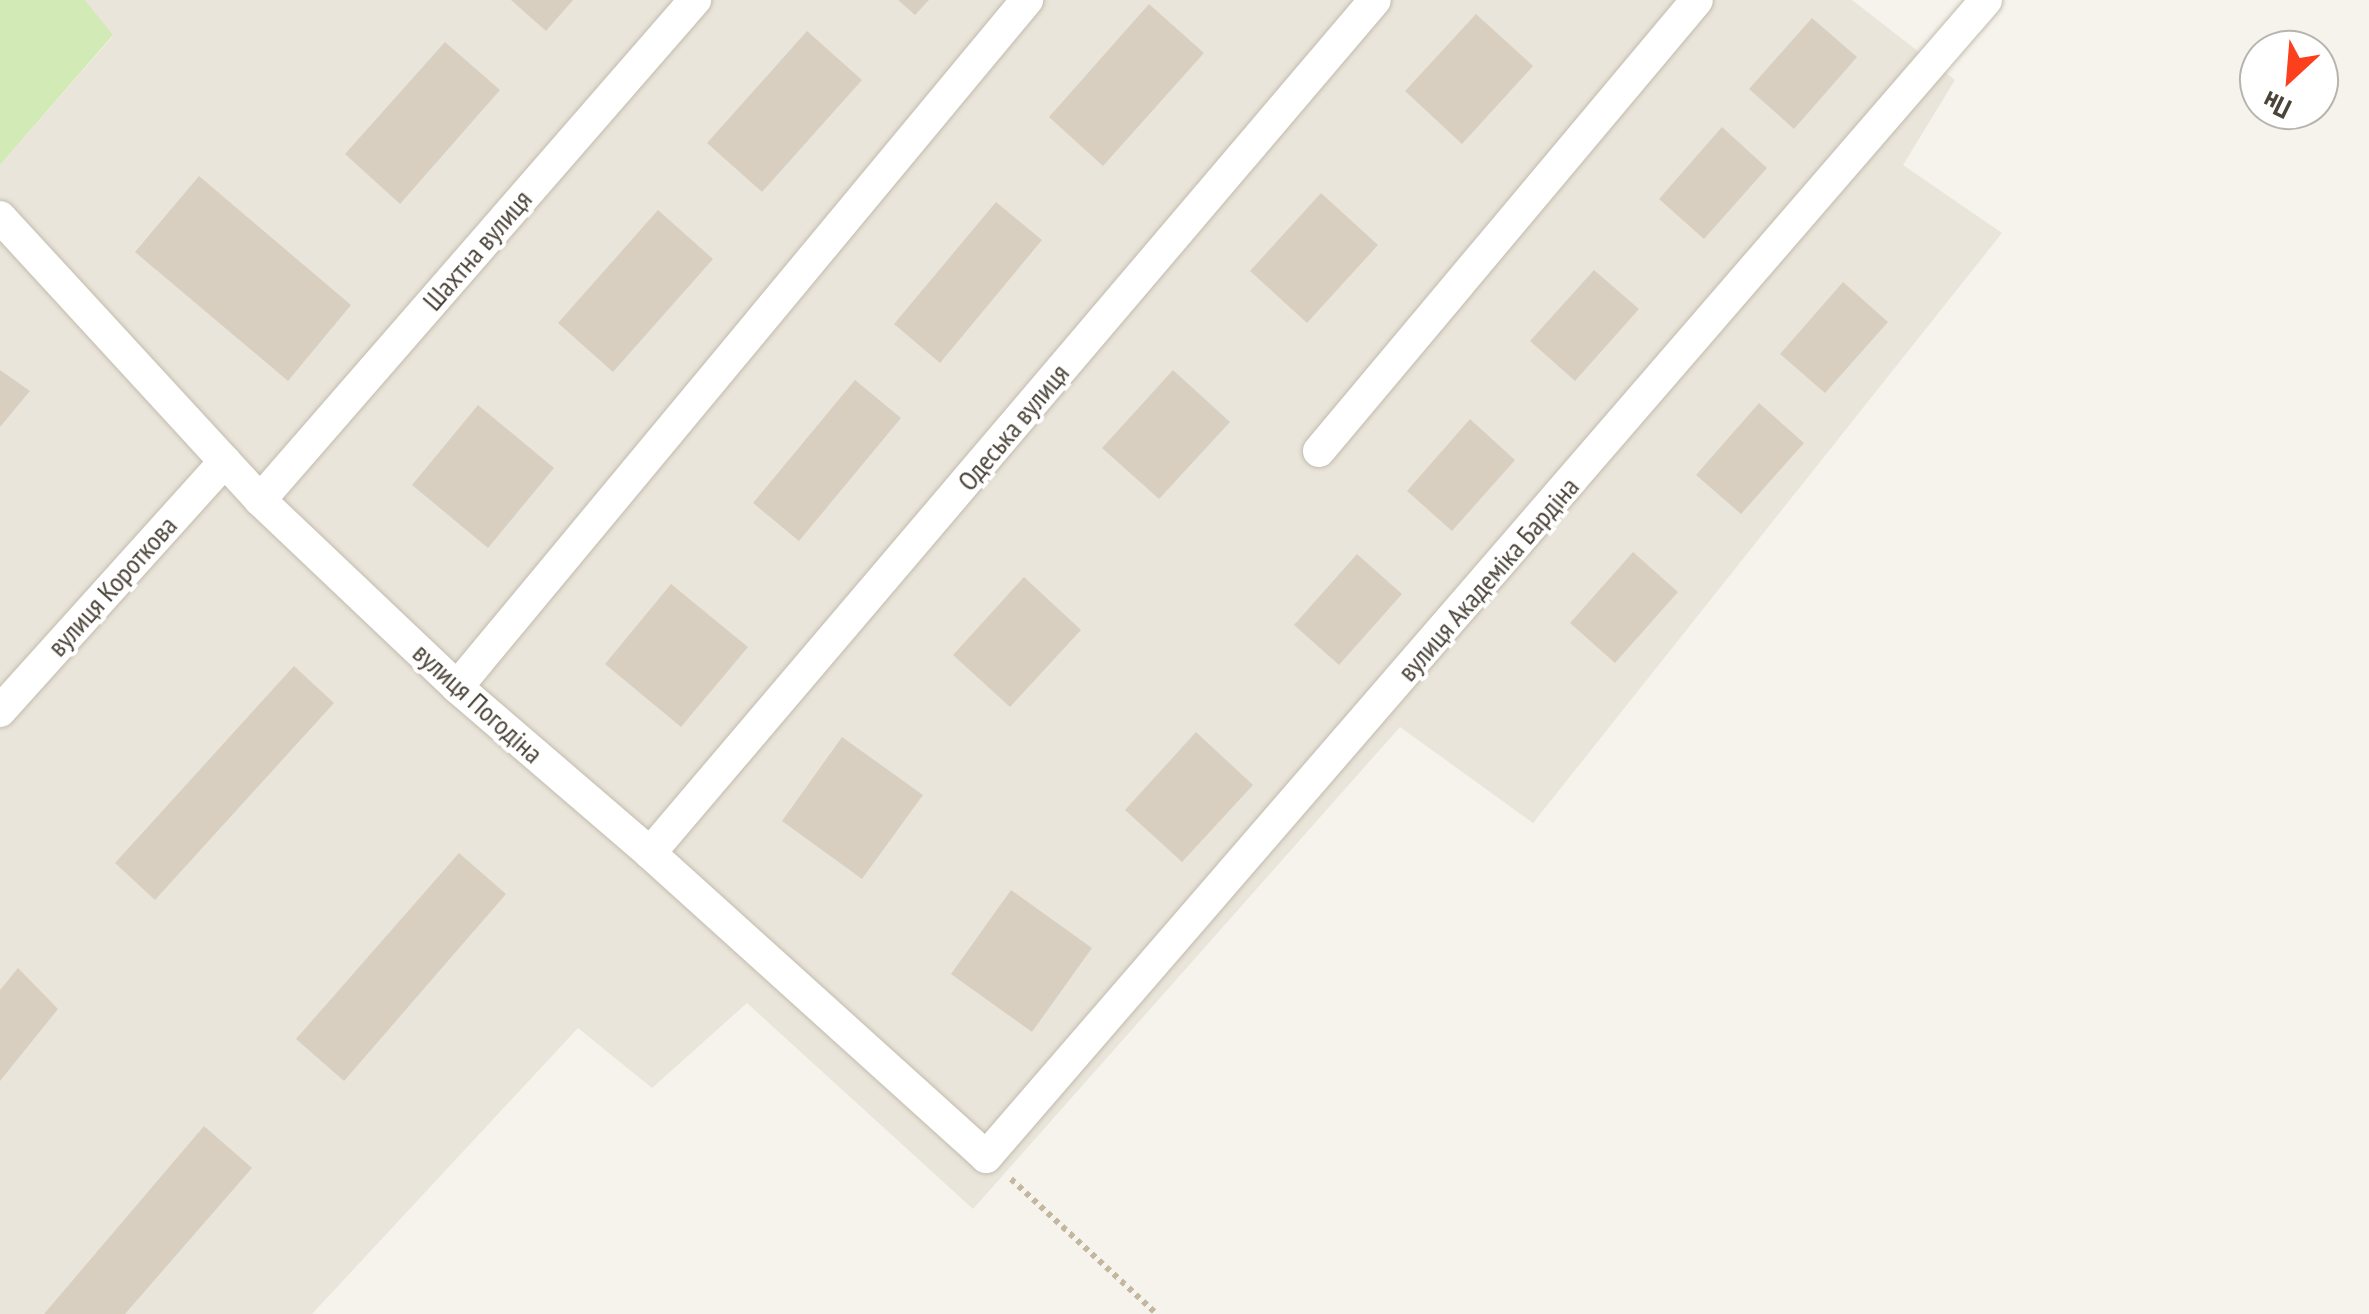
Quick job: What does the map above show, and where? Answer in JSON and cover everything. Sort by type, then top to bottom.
[{"type":"street","name":"Шахтна вулиця","points":[[260,500],[695,0]]},
{"type":"street","points":[[457,687],[1027,0]]},
{"type":"street","name":"Одеська вулиця","points":[[650,853],[1375,0]]},
{"type":"street","points":[[1319,451],[1697,0]]},
{"type":"street","name":"вулиця Академіка Бардіна","points":[[986,1157],[1986,0]]},
{"type":"street","name":"вулиця Погодіна","points":[[0,217],[260,500],[457,687],[650,853],[986,1157]]},
{"type":"street","name":"вулиця Короткова","points":[[0,711],[224,461]]},
{"type":"path","points":[[986,1157],[1157,1314]]},
{"type":"shaded area","points":[[85,0],[1852,0],[1955,80],[1903,165],[2002,233],[1533,823],[1400,727],[973,1209],[747,1003],[652,1088],[578,1028],[312,1314],[0,1314],[0,165],[113,36]]},
{"type":"green space","points":[[0,0],[85,0],[113,35],[0,165]]},
{"type":"building","points":[[511,0],[573,0],[546,31]]},
{"type":"building","points":[[898,0],[929,0],[915,15]]},
{"type":"building","points":[[1149,4],[1204,53],[1103,166],[1049,117]]},
{"type":"building","points":[[1476,14],[1533,66],[1462,144],[1405,91]]},
{"type":"building","points":[[1812,18],[1857,57],[1794,129],[1749,89]]},
{"type":"building","points":[[807,31],[862,80],[762,192],[707,143]]},
{"type":"building","points":[[445,42],[500,90],[400,204],[345,154]]},
{"type":"building","points":[[1722,127],[1767,168],[1704,239],[1659,199]]},
{"type":"building","points":[[199,176],[351,305],[288,381],[135,252]]},
{"type":"building","points":[[1321,193],[1378,245],[1307,323],[1250,271]]},
{"type":"building","points":[[996,202],[1042,240],[940,363],[894,324]]},
{"type":"building","points":[[658,210],[713,259],[613,372],[558,323]]},
{"type":"building","points":[[1594,270],[1639,309],[1575,381],[1530,341]]},
{"type":"building","points":[[1843,282],[1888,322],[1825,393],[1780,354]]},
{"type":"building","points":[[0,370],[30,391],[0,427]]},
{"type":"building","points":[[1173,370],[1230,422],[1159,499],[1102,448]]},
{"type":"building","points":[[855,380],[901,418],[799,541],[753,503]]},
{"type":"building","points":[[1759,403],[1804,443],[1741,514],[1696,475]]},
{"type":"building","points":[[478,405],[554,468],[488,548],[412,485]]},
{"type":"building","points":[[1470,419],[1515,460],[1452,531],[1407,491]]},
{"type":"building","points":[[1633,552],[1678,592],[1615,663],[1570,623]]},
{"type":"building","points":[[1357,554],[1402,594],[1339,665],[1294,625]]},
{"type":"building","points":[[1024,577],[1081,630],[1010,707],[953,655]]},
{"type":"building","points":[[671,584],[748,647],[681,727],[605,664]]},
{"type":"building","points":[[294,666],[334,703],[155,900],[115,863]]},
{"type":"building","points":[[1196,732],[1253,785],[1182,862],[1125,810]]},
{"type":"building","points":[[842,737],[923,795],[862,879],[782,821]]},
{"type":"building","points":[[459,853],[506,894],[344,1081],[296,1039]]},
{"type":"building","points":[[1011,890],[1092,948],[1032,1032],[951,974]]},
{"type":"building","points":[[18,968],[58,1009],[0,1081],[0,990]]},
{"type":"building","points":[[204,1126],[252,1168],[125,1314],[44,1314]]}]
